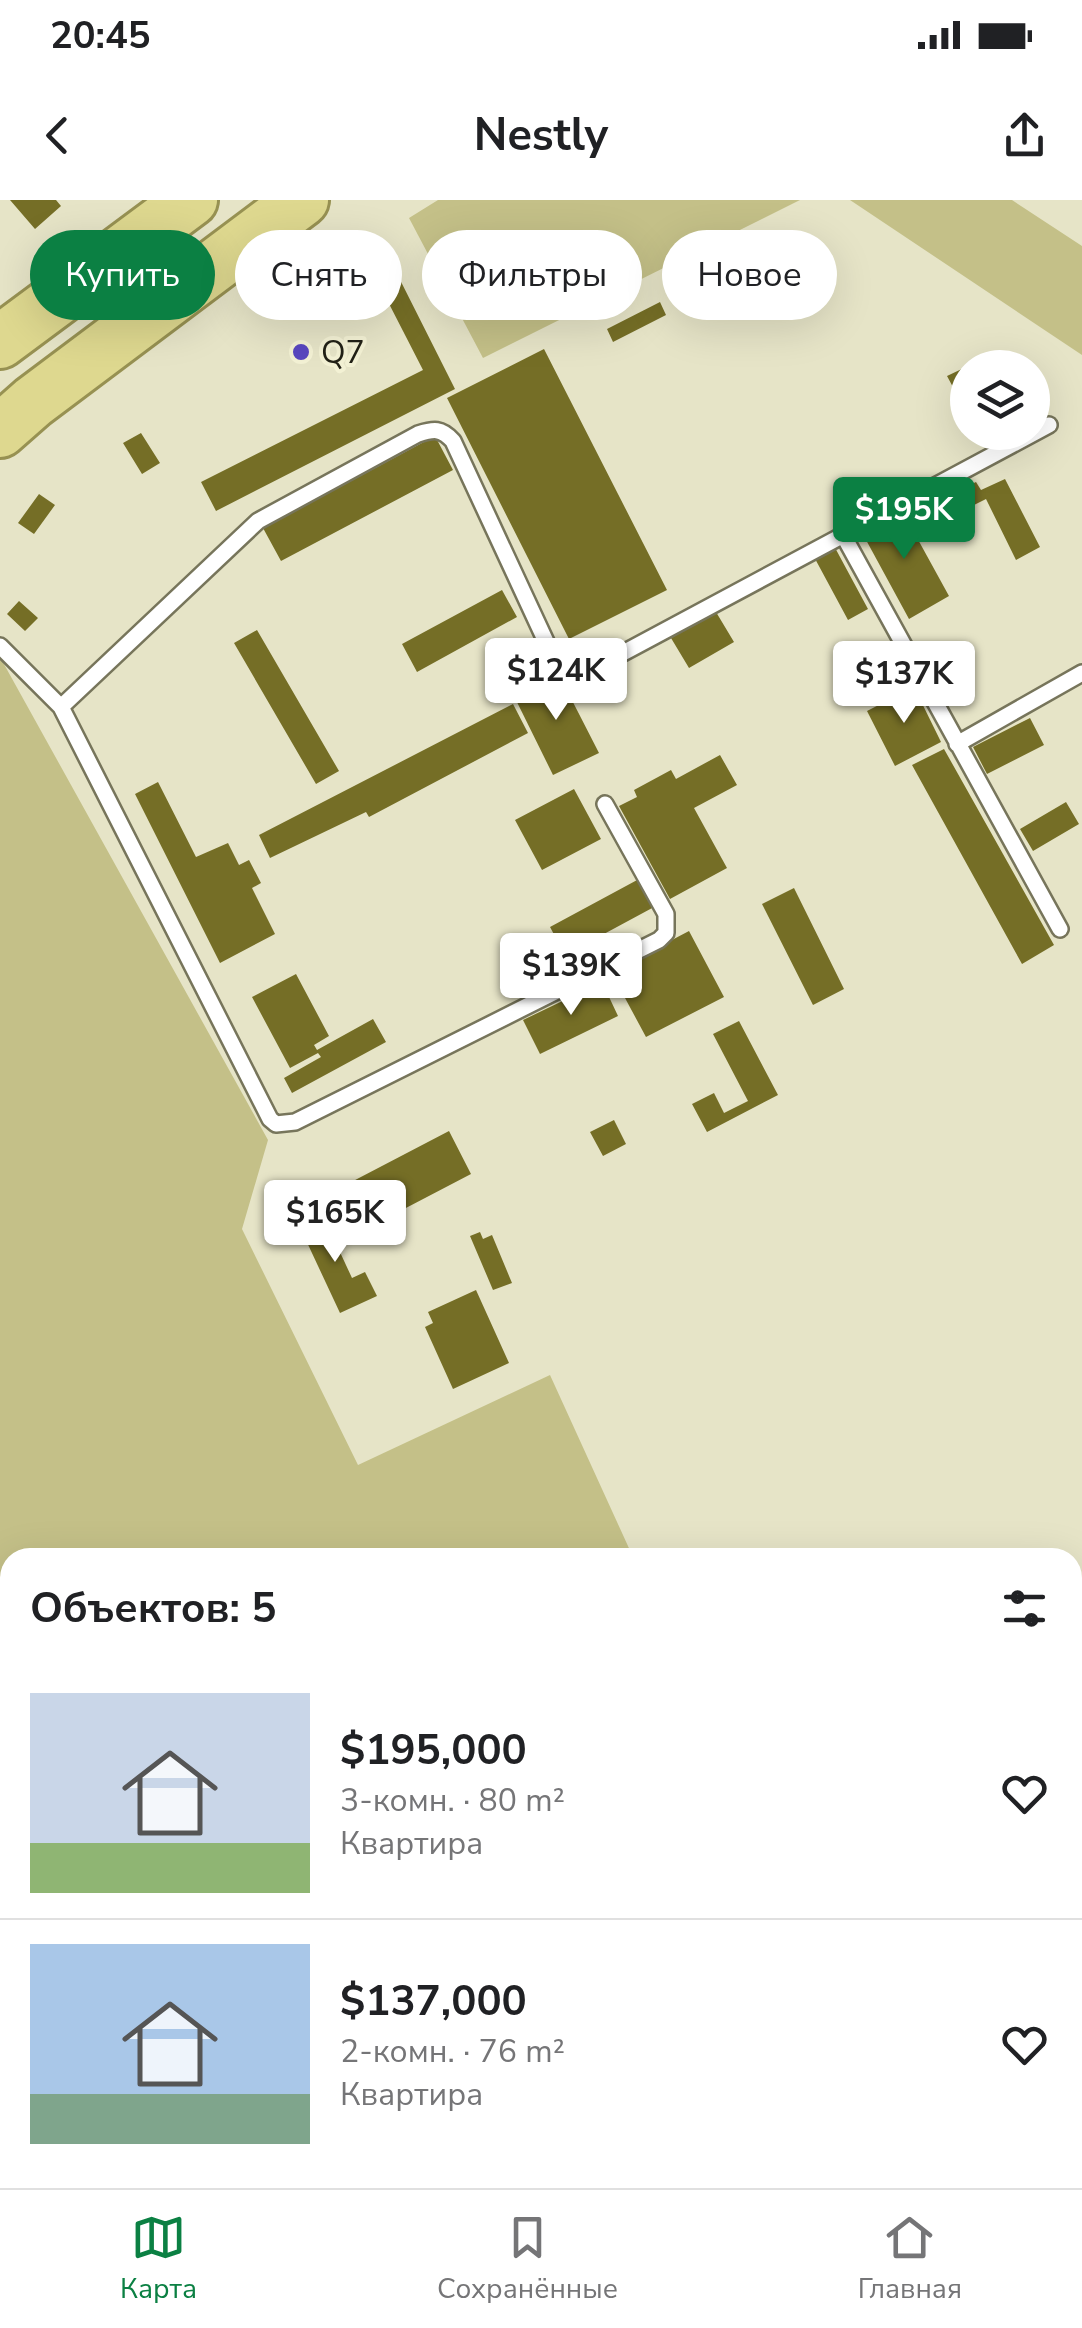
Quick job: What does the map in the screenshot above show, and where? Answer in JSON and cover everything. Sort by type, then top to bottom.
[{"type":"highway","points":[[0,342],[190,200]]},
{"type":"highway","points":[[0,431],[63,379],[302,200]]},
{"type":"lane","points":[[60,707],[258,521],[418,434],[445,432],[453,442],[564,672],[574,674],[595,668],[999,450]]},
{"type":"lane","points":[[842,533],[1060,929]]},
{"type":"lane","points":[[0,646],[60,707],[270,1120],[276,1124],[294,1122],[659,940],[666,932],[666,914],[605,804]]},
{"type":"lane","points":[[957,744],[1082,673]]},
{"type":"shaded area","points":[[438,200],[800,200],[740,230],[662,230],[662,269],[642,279],[642,230],[422,230],[422,243],[409,218]]},
{"type":"shaded area","points":[[850,200],[1012,200],[1082,246],[1082,355]]},
{"type":"shaded area","points":[[463,320],[559,320],[483,358]]},
{"type":"shaded area","points":[[0,657],[268,1140],[242,1229],[358,1465],[550,1375],[629,1548],[0,1548]]},
{"type":"building","points":[[10,200],[56,200],[61,206],[35,229]]},
{"type":"building","points":[[402,284],[455,389],[216,511],[201,482],[423,370],[397,320],[402,320]]},
{"type":"building","points":[[660,302],[662,317],[613,342],[607,329],[625,320],[642,320],[642,311]]},
{"type":"building","points":[[544,349],[667,590],[569,639],[447,398]]},
{"type":"building","points":[[141,433],[160,463],[142,474],[123,443]]},
{"type":"building","points":[[435,436],[453,470],[281,561],[263,528]]},
{"type":"building","points":[[1005,479],[1040,547],[1016,560],[986,499],[966,509],[957,491],[976,482],[981,490]]},
{"type":"building","points":[[39,494],[55,505],[34,534],[18,523]]},
{"type":"building","points":[[899,505],[949,596],[909,619],[859,527]]},
{"type":"building","points":[[833,544],[868,609],[848,620],[813,555]]},
{"type":"building","points":[[502,590],[517,617],[417,672],[402,644]]},
{"type":"building","points":[[19,601],[38,618],[25,631],[7,614]]},
{"type":"building","points":[[716,612],[734,642],[689,668],[671,638]]},
{"type":"building","points":[[257,630],[339,771],[316,784],[234,643]]},
{"type":"building","points":[[557,671],[599,753],[553,775],[513,694]]},
{"type":"building","points":[[914,687],[941,742],[895,766],[867,711]]},
{"type":"building","points":[[513,704],[528,733],[369,817],[366,812],[270,858],[259,835]]},
{"type":"building","points":[[1030,718],[1044,745],[987,774],[973,747]]},
{"type":"building","points":[[944,749],[1054,945],[1022,964],[912,765]]},
{"type":"building","points":[[720,755],[737,785],[694,808],[727,868],[670,899],[619,806],[637,797],[634,790],[671,770],[676,779]]},
{"type":"building","points":[[158,782],[196,857],[228,843],[239,865],[249,860],[261,883],[252,888],[275,934],[220,963],[135,794]]},
{"type":"building","points":[[574,789],[601,839],[542,870],[515,820]]},
{"type":"building","points":[[1066,802],[1079,824],[1033,851],[1020,829]]},
{"type":"building","points":[[639,879],[654,907],[565,955],[550,927]]},
{"type":"building","points":[[794,888],[844,989],[813,1005],[762,904]]},
{"type":"building","points":[[689,931],[724,997],[646,1037],[611,972]]},
{"type":"building","points":[[296,974],[329,1036],[314,1045],[317,1050],[373,1019],[386,1042],[292,1093],[284,1078],[321,1057],[318,1053],[290,1068],[252,997]]},
{"type":"building","points":[[602,982],[618,1016],[540,1054],[523,1020]]},
{"type":"building","points":[[739,1021],[778,1095],[707,1132],[692,1104],[714,1093],[724,1113],[748,1101],[713,1034]]},
{"type":"building","points":[[614,1120],[626,1144],[603,1156],[590,1132]]},
{"type":"building","points":[[449,1131],[471,1174],[358,1233],[336,1190]]},
{"type":"building","points":[[320,1209],[352,1278],[365,1272],[377,1296],[340,1313],[297,1221]]},
{"type":"building","points":[[480,1232],[483,1239],[492,1235],[512,1283],[493,1290],[470,1236]]},
{"type":"building","points":[[476,1290],[509,1363],[453,1389],[425,1327],[433,1323],[428,1312]]},
{"type":"place","name":"Q7","points":[[301,352]]}]
